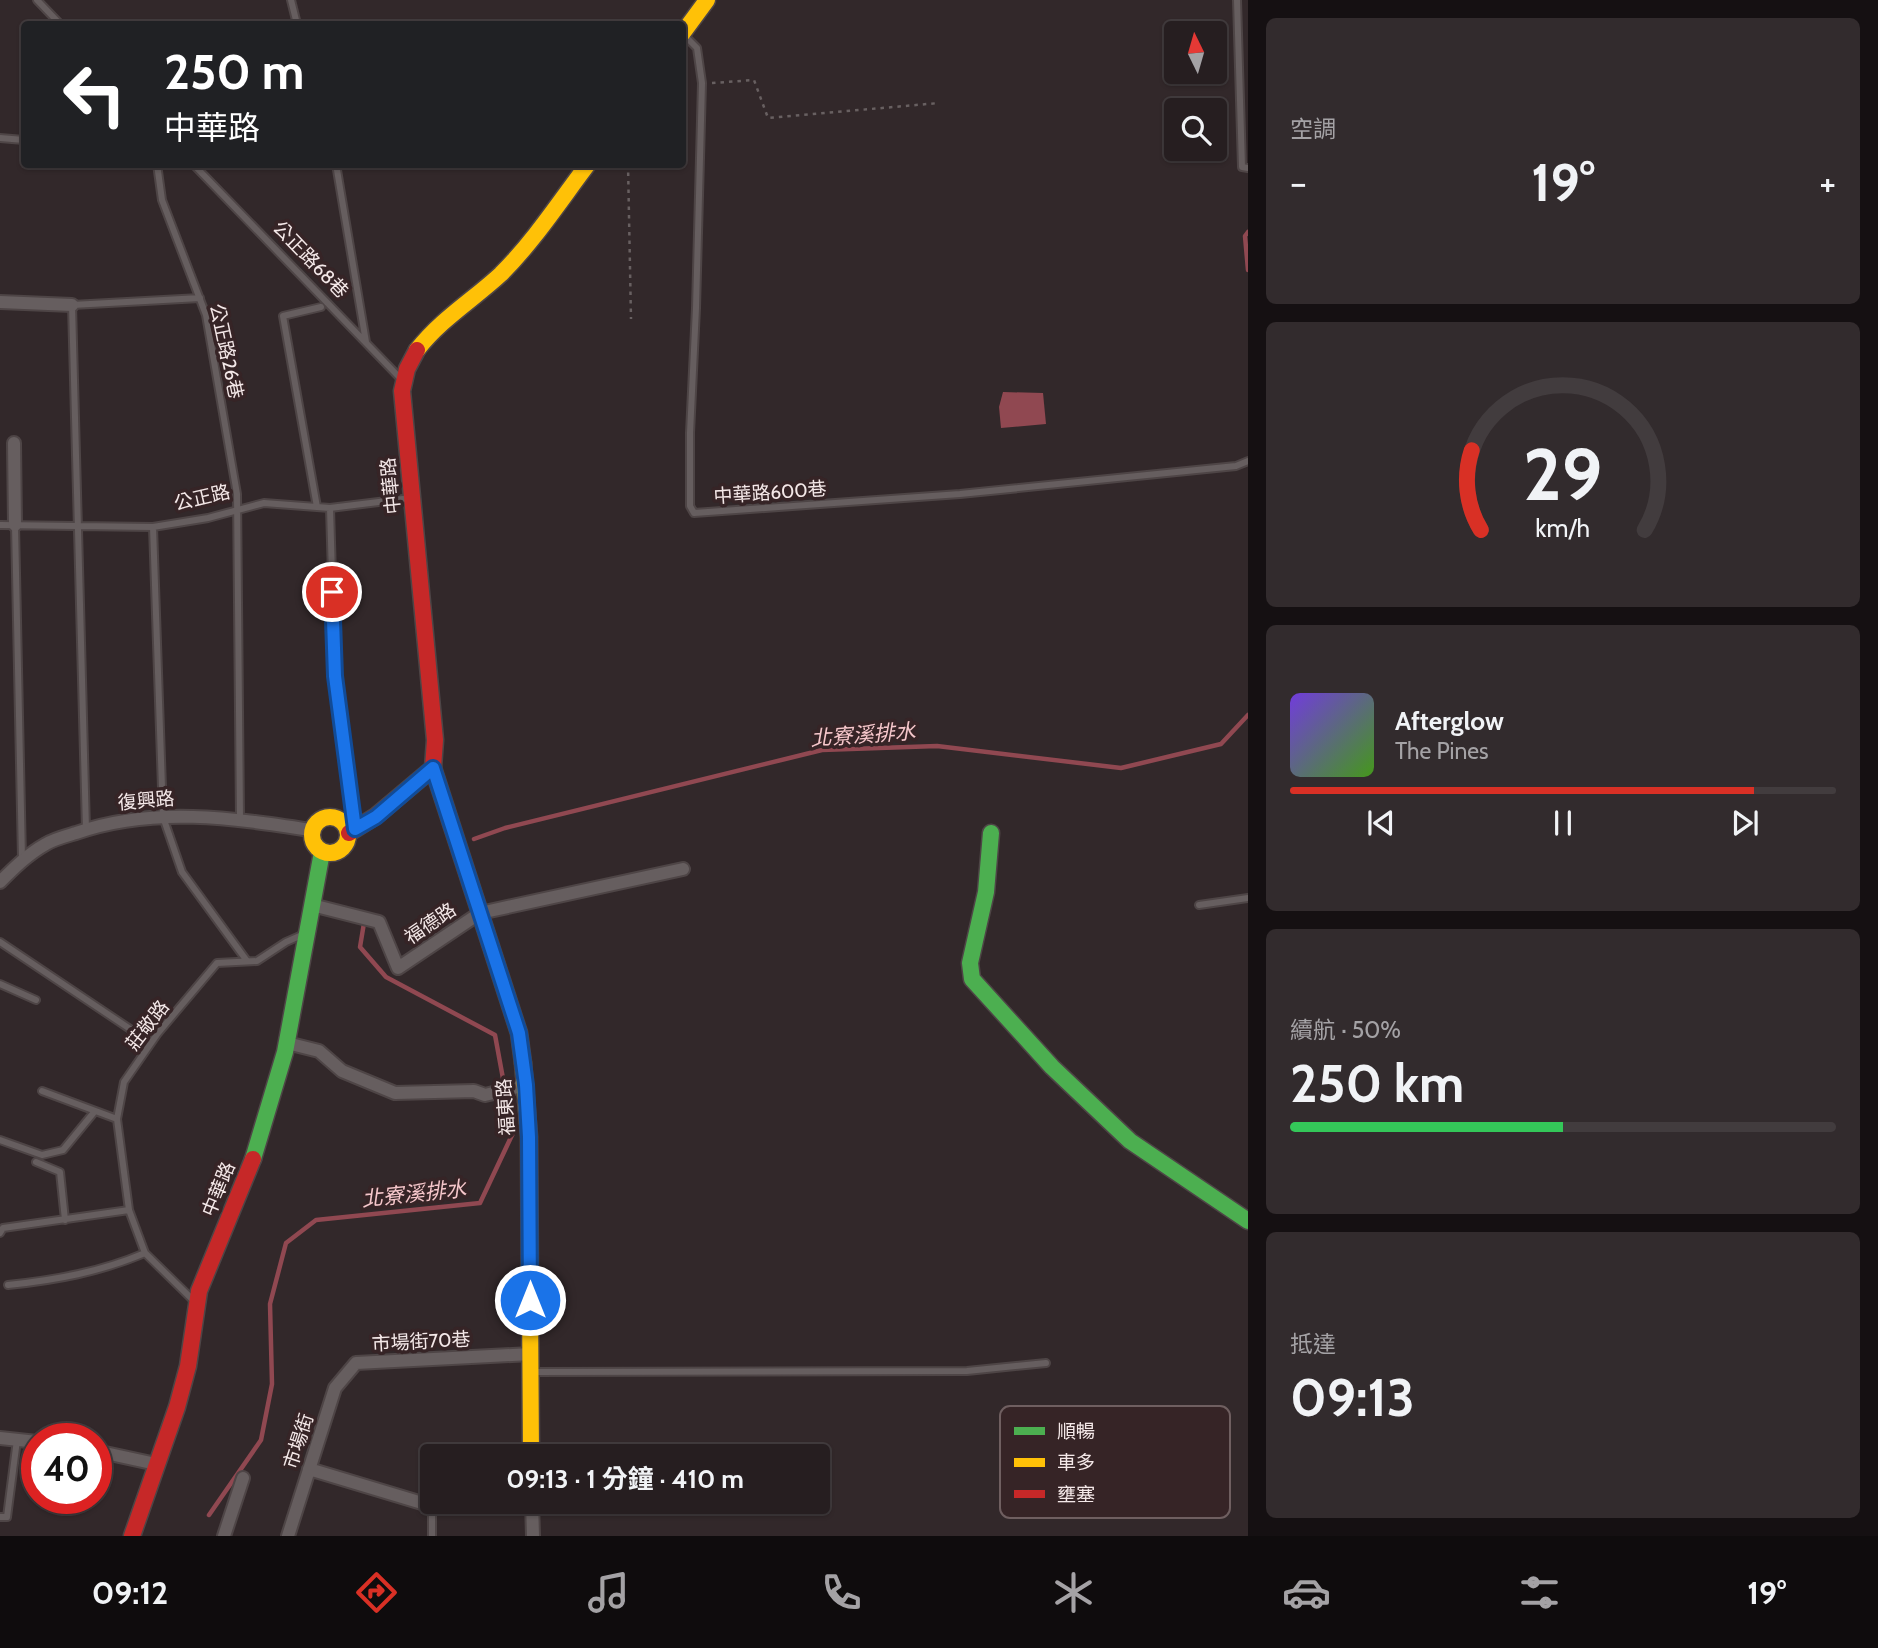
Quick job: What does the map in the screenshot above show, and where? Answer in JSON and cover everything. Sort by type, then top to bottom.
[{"type":"street","points":[[686,30],[707,0]]},
{"type":"street","name":"中華路","points":[[433,768],[435,740],[403,381],[414,352],[442,321],[489,285],[515,260],[585,168]]},
{"type":"street","points":[[0,302],[72,305]]},
{"type":"street","points":[[13,443],[15,525]]},
{"type":"street","points":[[352,831],[334,817],[320,819],[311,830],[313,843],[322,852],[333,853],[343,848],[352,831],[376,817],[433,768]]},
{"type":"street","name":"福東路","points":[[433,768],[519,1033],[519,1087],[529,1137],[531,1444]]},
{"type":"street","name":"復興路","points":[[0,882],[48,842],[127,819],[196,816],[240,819],[311,830]]},
{"type":"street","points":[[991,833],[986,891],[970,963],[972,979],[1052,1068],[1129,1142],[1248,1221]]},
{"type":"street","name":"中華路","points":[[132,1536],[188,1366],[199,1291],[258,1146],[287,1043],[322,852]]},
{"type":"street","name":"福德路","points":[[312,905],[379,922],[398,968],[480,913],[683,869]]},
{"type":"street","points":[[287,1043],[319,1051],[342,1072],[395,1093],[474,1091],[485,1095],[519,1087]]},
{"type":"street","name":"市場街70巷","points":[[356,1363],[531,1354]]},
{"type":"street","name":"市場街","points":[[288,1536],[335,1388],[356,1363]]},
{"type":"street","points":[[0,1438],[21,1440]]},
{"type":"street","points":[[112,1454],[156,1464]]},
{"type":"street","points":[[309,1469],[420,1502]]},
{"type":"street","points":[[224,1536],[243,1478]]},
{"type":"street","points":[[532,1514],[533,1536]]},
{"type":"lane","points":[[37,0],[57,21]]},
{"type":"lane","points":[[291,0],[296,21]]},
{"type":"lane","points":[[1237,0],[1242,167],[1248,168]]},
{"type":"lane","name":"中華路600巷","points":[[686,37],[696,48],[702,83],[690,433],[690,506],[694,513],[960,494],[1236,466],[1248,461]]},
{"type":"lane","points":[[0,138],[21,140]]},
{"type":"lane","name":"公正路26巷","points":[[158,168],[162,200],[206,315],[238,508],[240,819]]},
{"type":"lane","name":"公正路68巷","points":[[197,168],[403,381]]},
{"type":"lane","points":[[337,168],[367,344]]},
{"type":"lane","points":[[86,829],[72,305],[200,298]]},
{"type":"lane","points":[[317,507],[283,316],[321,307]]},
{"type":"lane","name":"公正路","points":[[0,525],[152,527],[208,518],[264,503],[330,508],[412,498]]},
{"type":"lane","points":[[330,508],[335,676],[352,831]]},
{"type":"lane","points":[[15,525],[22,861]]},
{"type":"lane","points":[[152,527],[163,817],[182,872],[247,961]]},
{"type":"lane","points":[[1199,905],[1248,898]]},
{"type":"lane","name":"莊敬路","points":[[145,1253],[129,1210],[117,1119],[124,1082],[151,1043],[217,963],[257,961],[286,942],[307,933]]},
{"type":"lane","points":[[0,942],[151,1043]]},
{"type":"lane","points":[[0,984],[36,1000]]},
{"type":"lane","points":[[42,1091],[117,1119]]},
{"type":"lane","points":[[0,1140],[42,1155],[63,1150],[95,1111]]},
{"type":"lane","points":[[36,1162],[60,1172],[65,1220]]},
{"type":"lane","points":[[0,1233],[3,1228],[129,1210]]},
{"type":"lane","points":[[8,1285],[66,1278],[112,1267],[145,1253],[197,1304]]},
{"type":"lane","points":[[531,1372],[967,1371],[1046,1363]]},
{"type":"lane","points":[[0,1517],[8,1517],[17,1440]]},
{"type":"lane","points":[[432,1514],[432,1536]]},
{"type":"path","points":[[702,83],[754,80],[768,118],[939,103]]},
{"type":"path","points":[[628,168],[631,319]]},
{"type":"shaded area","points":[[1003,392],[1043,393],[1046,424],[1001,428],[999,407]]},
{"type":"waterway","name":"北寮溪排水","points":[[1248,232],[1245,236],[1248,270]]},
{"type":"waterway","name":"北寮溪排水","points":[[474,839],[505,828],[822,750],[937,746],[1121,768],[1221,744],[1248,715]]},
{"type":"waterway","name":"北寮溪排水","points":[[209,1515],[261,1440],[272,1384],[270,1304],[286,1243],[316,1220],[480,1203],[513,1133],[495,1035],[386,977],[360,947],[364,923]]},
{"type":"traffic: fast","points":[[433,768],[519,1033],[523,1063]]},
{"type":"traffic: fast","points":[[991,833],[986,892],[970,963],[972,979],[1052,1067],[1130,1141],[1248,1221]]},
{"type":"traffic: fast","points":[[253,1159],[285,1052],[322,852]]},
{"type":"traffic: slow","points":[[686,29],[707,0]]},
{"type":"traffic: slow","points":[[417,350],[436,329],[501,274],[536,234],[585,168]]},
{"type":"traffic: slow","points":[[330,817],[343,822],[348,835],[343,848],[330,853],[317,848],[312,835],[317,822],[330,817]]},
{"type":"traffic: slow","points":[[523,1063],[529,1137],[531,1444]]},
{"type":"traffic: jam","points":[[349,833],[376,816],[433,768],[435,740],[402,391],[407,369],[417,350]]},
{"type":"traffic: jam","points":[[132,1536],[177,1407],[188,1366],[199,1291],[253,1159]]},
{"type":"route","points":[[332,592],[335,676],[355,829],[376,817],[433,768],[519,1033],[529,1137],[530,1300]]}]
